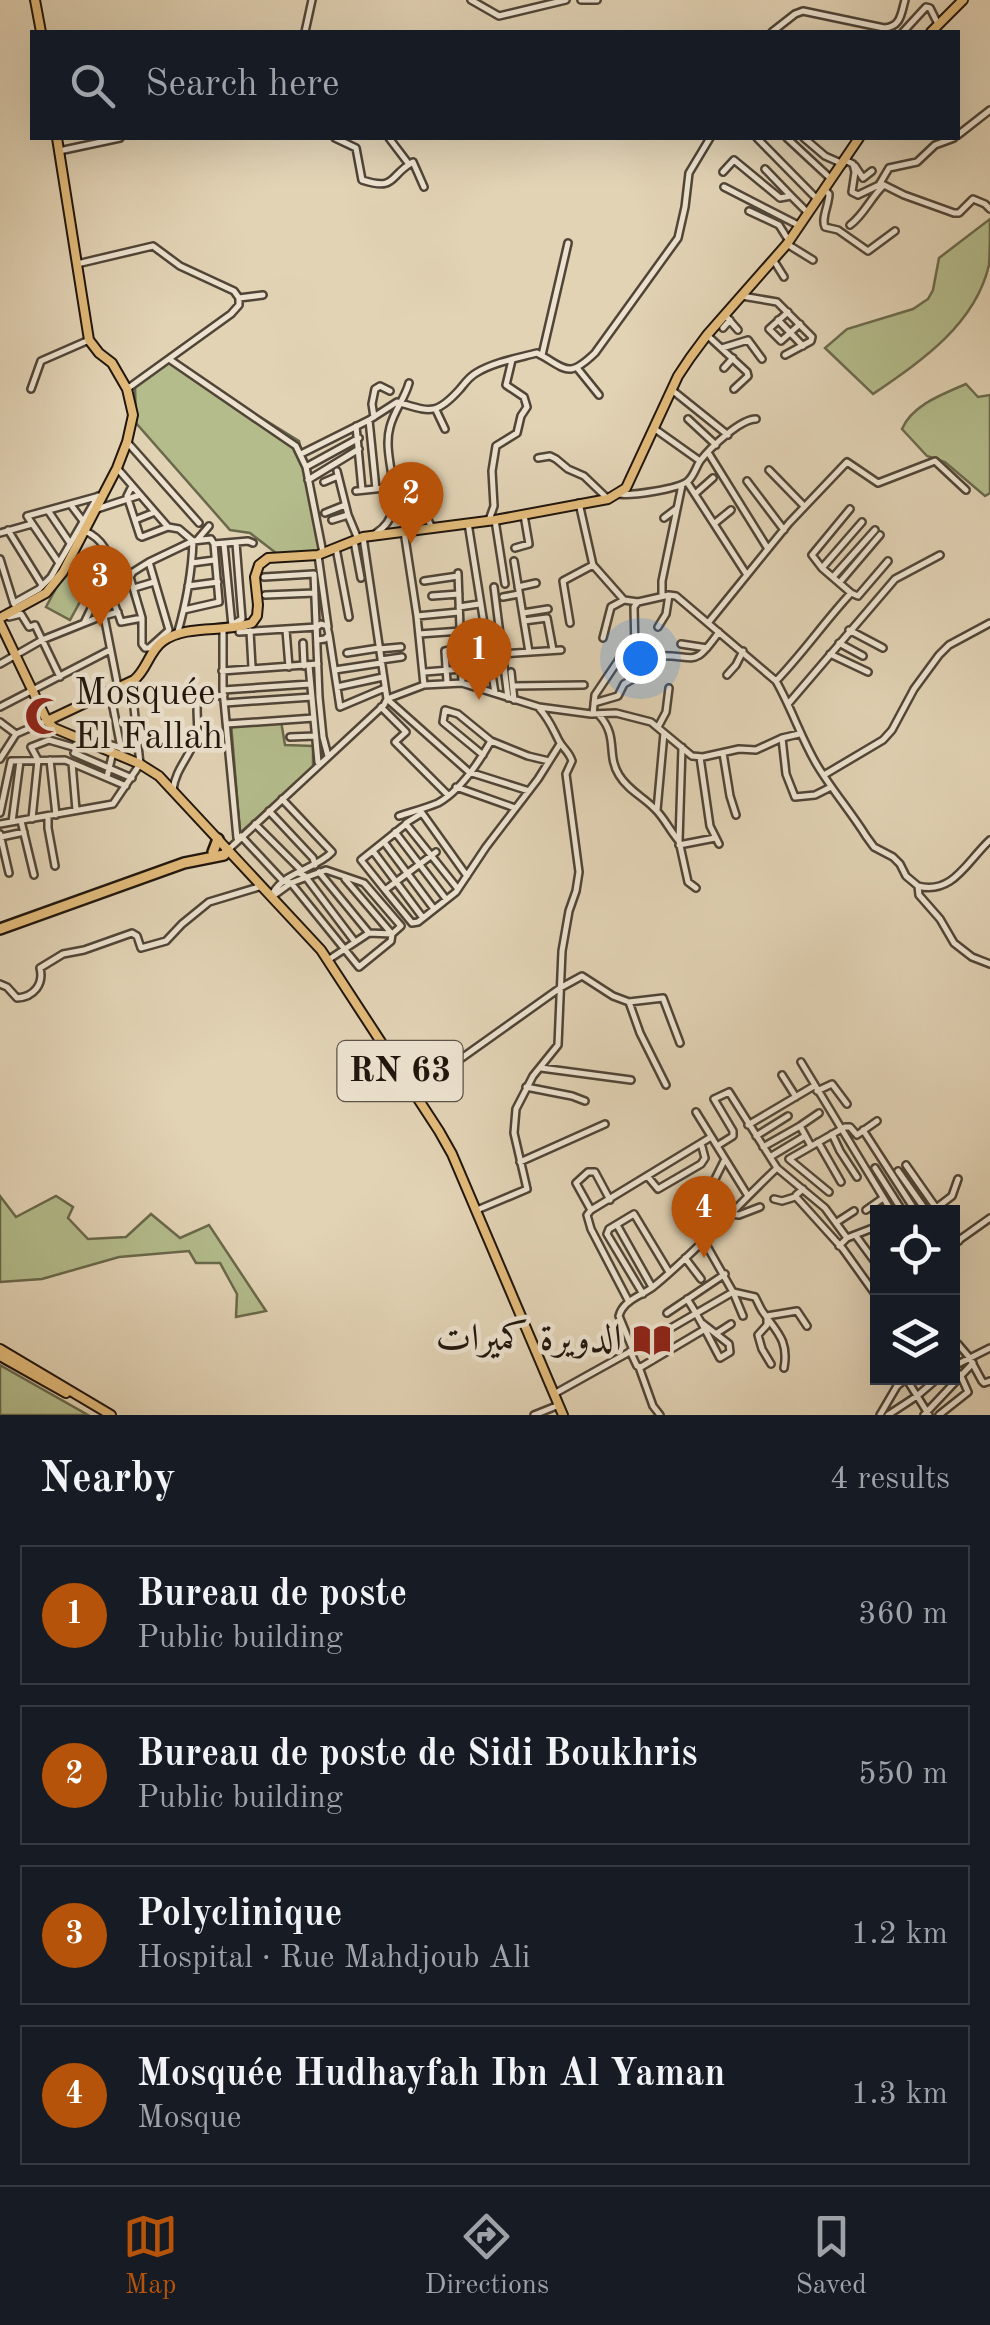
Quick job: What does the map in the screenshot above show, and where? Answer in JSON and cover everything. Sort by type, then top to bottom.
[{"type":"highway","points":[[213,852],[218,839]]},
{"type":"highway","points":[[0,927],[191,856],[228,850]]},
{"type":"highway","points":[[0,927],[184,863],[224,856],[228,850]]},
{"type":"main road","points":[[35,0],[41,30]]},
{"type":"main road","points":[[933,30],[962,0]]},
{"type":"main road","points":[[57,140],[89,340],[112,363],[127,390],[133,415],[117,468],[63,572],[46,592],[14,606],[0,620],[46,721],[140,675],[159,643],[172,634],[252,624],[258,616],[255,577],[268,558],[321,554],[358,539],[492,520],[619,494],[626,488],[678,376],[708,335],[728,318],[774,261],[859,140]]},
{"type":"main road","name":"RN 63","points":[[46,721],[81,748],[101,747],[160,776],[328,960],[452,1154],[563,1415]]},
{"type":"main road","points":[[0,1352],[101,1415]]},
{"type":"main road","points":[[0,1352],[110,1415]]},
{"type":"street","points":[[304,30],[312,0]]},
{"type":"street","points":[[471,0],[498,16],[566,0]]},
{"type":"street","points":[[581,0],[597,0]]},
{"type":"street","points":[[775,30],[795,14],[808,11],[892,28],[898,23],[905,0]]},
{"type":"street","points":[[905,30],[926,7],[938,24]]},
{"type":"street","points":[[960,133],[990,110]]},
{"type":"street","points":[[59,151],[111,140]]},
{"type":"street","points":[[339,140],[356,148],[362,180],[388,184],[414,162],[424,187]]},
{"type":"street","points":[[390,140],[408,164]]},
{"type":"street","points":[[301,454],[372,419],[397,402],[436,410],[480,370],[537,352],[560,368],[578,369],[595,353],[678,238],[689,173],[709,140]]},
{"type":"street","points":[[758,140],[818,201]]},
{"type":"street","points":[[790,140],[832,180]]},
{"type":"street","points":[[806,140],[825,156],[847,162],[863,178],[872,171]]},
{"type":"street","points":[[850,226],[882,184],[888,168],[917,162],[946,140]]},
{"type":"street","points":[[724,172],[734,160],[780,198],[792,196]]},
{"type":"street","points":[[847,162],[855,172],[853,194],[882,184]]},
{"type":"street","points":[[765,169],[810,214]]},
{"type":"street","points":[[882,184],[954,213],[973,199],[990,209]]},
{"type":"street","points":[[724,187],[800,226]]},
{"type":"street","points":[[825,190],[829,194],[823,221],[826,227],[838,230],[868,251],[895,231]]},
{"type":"street","points":[[748,212],[780,226],[788,242],[814,260]]},
{"type":"street","points":[[542,355],[568,243]]},
{"type":"street","points":[[77,264],[153,246],[180,266],[234,291],[239,298],[239,305],[231,314],[127,390]]},
{"type":"street","points":[[774,261],[784,278]]},
{"type":"street","points":[[239,298],[263,295]]},
{"type":"street","points":[[742,296],[777,302],[812,339],[785,355]]},
{"type":"street","points":[[788,312],[769,329],[777,340],[781,342],[800,324]]},
{"type":"street","points":[[723,328],[728,318],[738,330]]},
{"type":"street","points":[[778,320],[803,346]]},
{"type":"street","points":[[708,335],[748,374],[734,389]]},
{"type":"street","points":[[31,389],[42,361],[89,340]]},
{"type":"street","points":[[722,348],[748,340],[762,358]]},
{"type":"street","points":[[724,368],[733,358]]},
{"type":"street","points":[[169,359],[294,443],[301,454],[321,554],[329,635]]},
{"type":"street","points":[[505,584],[492,520],[492,471],[496,446],[517,433],[527,406],[524,398],[506,385],[512,360]]},
{"type":"street","points":[[578,369],[599,395]]},
{"type":"street","points":[[358,539],[384,528],[394,508],[388,434],[410,383]]},
{"type":"street","points":[[376,489],[372,404],[375,389],[380,386],[390,391]]},
{"type":"street","points":[[672,390],[728,434]]},
{"type":"street","points":[[436,410],[445,428]]},
{"type":"street","points":[[688,419],[716,445]]},
{"type":"street","points":[[658,627],[666,614],[662,582],[685,484],[700,461],[728,434],[746,420],[756,419]]},
{"type":"street","points":[[356,426],[359,491],[414,485]]},
{"type":"street","points":[[655,429],[700,461]]},
{"type":"street","points":[[306,467],[359,438]]},
{"type":"street","points":[[127,442],[199,523]]},
{"type":"street","points":[[308,480],[360,450]]},
{"type":"street","points":[[708,453],[768,549]]},
{"type":"street","points":[[538,458],[556,459],[584,476],[608,499]]},
{"type":"street","points":[[708,622],[804,506],[846,462],[878,483],[935,461],[966,490]]},
{"type":"street","points":[[117,468],[168,527]]},
{"type":"street","points":[[768,470],[804,506]]},
{"type":"street","points":[[391,475],[415,472]]},
{"type":"street","points":[[324,482],[337,473],[358,539],[387,699],[469,772],[529,791]]},
{"type":"street","points":[[696,494],[713,478]]},
{"type":"street","points":[[746,482],[784,530]]},
{"type":"street","points":[[619,494],[629,496],[685,484]]},
{"type":"street","points":[[685,484],[696,494],[747,575]]},
{"type":"street","points":[[132,486],[128,500],[141,537],[168,527],[196,540]]},
{"type":"street","points":[[59,563],[28,516],[101,495]]},
{"type":"street","points":[[0,560],[14,606],[51,577],[101,495]]},
{"type":"street","points":[[96,508],[140,495]]},
{"type":"street","points":[[578,503],[593,564],[624,600]]},
{"type":"street","points":[[71,505],[109,556],[108,586],[123,624],[142,618]]},
{"type":"street","points":[[325,513],[345,505]]},
{"type":"street","points":[[421,505],[432,528]]},
{"type":"street","points":[[664,518],[678,507]]},
{"type":"street","points":[[850,509],[812,555],[822,568],[858,596],[888,562]]},
{"type":"street","points":[[716,524],[731,510]]},
{"type":"street","points":[[49,512],[70,543]]},
{"type":"street","points":[[134,520],[156,512]]},
{"type":"street","points":[[332,520],[348,514]]},
{"type":"street","points":[[515,548],[528,544],[524,514]]},
{"type":"street","points":[[822,568],[862,522]]},
{"type":"street","points":[[468,523],[485,653],[495,693]]},
{"type":"street","points":[[0,533],[32,524]]},
{"type":"street","points":[[184,610],[218,604],[214,544],[210,539],[196,540],[131,574],[142,618],[143,648],[149,648],[172,634],[184,610],[196,540],[209,526]]},
{"type":"street","points":[[8,530],[42,585]]},
{"type":"street","points":[[404,531],[424,685]]},
{"type":"street","points":[[833,576],[878,532],[840,582]]},
{"type":"street","points":[[358,539],[361,578]]},
{"type":"street","points":[[229,628],[242,619],[236,543]]},
{"type":"street","points":[[214,544],[253,544]]},
{"type":"street","points":[[224,544],[229,628],[222,670],[239,839],[287,882],[359,967],[410,920]]},
{"type":"street","points":[[336,548],[349,617]]},
{"type":"street","points":[[788,704],[895,579],[940,555]]},
{"type":"street","points":[[192,563],[215,560]]},
{"type":"street","points":[[514,561],[529,652]]},
{"type":"street","points":[[149,562],[172,634]]},
{"type":"street","points":[[570,624],[563,581],[593,564]]},
{"type":"street","points":[[264,577],[314,574],[323,737],[328,756]]},
{"type":"street","points":[[424,581],[458,574],[462,683]]},
{"type":"street","points":[[134,588],[154,582]]},
{"type":"street","points":[[188,586],[218,582]]},
{"type":"street","points":[[503,597],[536,584]]},
{"type":"street","points":[[494,587],[511,699]]},
{"type":"street","points":[[265,596],[315,593]]},
{"type":"street","points":[[776,681],[851,593]]},
{"type":"street","points":[[84,623],[98,594]]},
{"type":"street","points":[[432,596],[459,594]]},
{"type":"street","points":[[603,638],[611,608],[624,600],[638,602],[666,595],[685,602],[776,681],[830,787],[874,847],[894,857],[918,886],[929,889],[950,883],[990,840]]},
{"type":"street","points":[[638,602],[634,607],[636,650],[624,652],[598,690],[594,703],[596,714],[606,722],[611,734],[614,766],[620,777],[657,810],[679,843]]},
{"type":"street","points":[[417,616],[479,604]]},
{"type":"street","points":[[523,617],[548,609]]},
{"type":"street","points":[[118,612],[104,616],[118,687]]},
{"type":"street","points":[[0,620],[22,614],[29,627],[35,625],[60,677]]},
{"type":"street","points":[[502,654],[557,650],[547,618],[523,617]]},
{"type":"street","points":[[0,664],[42,640],[98,618]]},
{"type":"street","points":[[824,776],[883,740],[914,688],[949,645],[990,623]]},
{"type":"street","points":[[229,628],[250,631],[327,626],[340,707],[385,688]]},
{"type":"street","points":[[420,634],[483,627]]},
{"type":"street","points":[[286,629],[288,667]]},
{"type":"street","points":[[849,630],[883,648]]},
{"type":"street","points":[[250,631],[252,668]]},
{"type":"street","points":[[656,656],[696,659],[719,632]]},
{"type":"street","points":[[318,640],[329,635]]},
{"type":"street","points":[[303,643],[318,765]]},
{"type":"street","points":[[838,643],[863,656]]},
{"type":"street","points":[[681,644],[707,648]]},
{"type":"street","points":[[347,653],[401,647]]},
{"type":"street","points":[[447,682],[444,651],[460,648]]},
{"type":"street","points":[[0,708],[110,650]]},
{"type":"street","points":[[727,675],[743,651]]},
{"type":"street","points":[[461,658],[485,653]]},
{"type":"street","points":[[830,654],[868,672]]},
{"type":"street","points":[[472,656],[475,671]]},
{"type":"street","points":[[335,670],[402,657]]},
{"type":"street","points":[[222,670],[318,664]]},
{"type":"street","points":[[424,672],[488,670]]},
{"type":"street","points":[[511,699],[512,672]]},
{"type":"street","points":[[594,703],[618,696],[624,684],[638,676]]},
{"type":"street","points":[[337,687],[384,677]]},
{"type":"street","points":[[228,850],[387,699],[424,685],[462,683],[539,707],[616,713],[651,722],[692,756],[700,758],[756,750],[800,734]]},
{"type":"street","points":[[173,790],[174,779],[198,735],[198,698],[310,684]]},
{"type":"street","points":[[512,686],[584,686]]},
{"type":"street","points":[[0,824],[113,804],[140,764],[132,688]]},
{"type":"street","points":[[658,727],[666,712],[669,688]]},
{"type":"street","points":[[224,696],[312,697]]},
{"type":"street","points":[[101,747],[105,743],[121,748],[114,707]]},
{"type":"street","points":[[381,707],[406,732],[395,742],[448,795]]},
{"type":"street","points":[[477,1210],[527,1189],[514,1133],[516,1109],[526,1087],[558,1045],[568,911],[579,872],[566,774],[572,761],[553,724],[539,707]]},
{"type":"street","points":[[483,755],[444,722],[445,710],[458,714],[491,741],[549,761]]},
{"type":"street","points":[[226,724],[314,718]]},
{"type":"street","points":[[0,759],[16,734],[46,721]]},
{"type":"street","points":[[0,722],[16,734]]},
{"type":"street","points":[[657,810],[664,733]]},
{"type":"street","points":[[290,736],[316,736]]},
{"type":"street","points":[[782,738],[786,774],[795,798],[815,795],[830,787]]},
{"type":"street","points":[[32,818],[38,760],[31,747],[49,740],[81,748],[132,778]]},
{"type":"street","points":[[399,816],[436,804],[448,795],[491,741]]},
{"type":"street","points":[[466,876],[422,812],[361,860],[412,923],[423,918],[458,889],[560,744]]},
{"type":"street","points":[[68,762],[81,748]]},
{"type":"street","points":[[682,748],[679,843],[688,882],[696,888]]},
{"type":"street","points":[[0,778],[21,752]]},
{"type":"street","points":[[107,777],[113,752]]},
{"type":"street","points":[[722,754],[736,815]]},
{"type":"street","points":[[679,843],[717,841],[705,801],[700,758]]},
{"type":"street","points":[[11,760],[68,762],[126,786]]},
{"type":"street","points":[[0,813],[11,760]]},
{"type":"street","points":[[12,823],[20,760]]},
{"type":"street","points":[[50,760],[52,816],[48,828],[55,866]]},
{"type":"street","points":[[68,762],[76,812]]},
{"type":"street","points":[[456,787],[516,808]]},
{"type":"street","points":[[272,896],[275,887],[317,868],[332,852],[282,799]]},
{"type":"street","points":[[269,811],[314,858],[317,868],[370,934]]},
{"type":"street","points":[[21,821],[34,875]]},
{"type":"street","points":[[256,824],[300,868],[355,942]]},
{"type":"street","points":[[406,824],[458,889]]},
{"type":"street","points":[[9,873],[0,836],[24,832]]},
{"type":"street","points":[[395,832],[446,899]]},
{"type":"street","points":[[384,842],[434,909]]},
{"type":"street","points":[[372,851],[423,918]]},
{"type":"street","points":[[385,890],[433,854]]},
{"type":"street","points":[[317,868],[364,883],[401,926]]},
{"type":"street","points":[[343,876],[392,934]]},
{"type":"street","points":[[0,984],[16,998],[25,997],[40,984],[40,968],[54,958],[132,933],[138,936],[143,948],[162,943],[210,902],[263,886]]},
{"type":"street","points":[[918,886],[954,942],[972,958],[990,964]]},
{"type":"street","points":[[328,960],[370,934],[392,934]]},
{"type":"street","points":[[414,1092],[582,976],[630,1002],[663,998],[680,1043]]},
{"type":"street","points":[[630,1002],[640,1033],[666,1085]]},
{"type":"street","points":[[800,1062],[887,1205]]},
{"type":"street","points":[[540,1068],[631,1080]]},
{"type":"street","points":[[782,1075],[796,1097]]},
{"type":"street","points":[[748,1124],[796,1097],[830,1084],[847,1104]]},
{"type":"street","points":[[526,1087],[585,1101]]},
{"type":"street","points":[[717,1146],[733,1131],[714,1099],[727,1092],[777,1168],[825,1208],[847,1238]]},
{"type":"street","points":[[696,1112],[748,1196]]},
{"type":"street","points":[[763,1147],[819,1112]]},
{"type":"street","points":[[756,1136],[788,1116]]},
{"type":"street","points":[[829,1192],[789,1160],[841,1128],[848,1126],[856,1135],[876,1120]]},
{"type":"street","points":[[520,1162],[605,1124]]},
{"type":"street","points":[[800,1126],[810,1146]]},
{"type":"street","points":[[863,1130],[911,1205]]},
{"type":"street","points":[[832,1134],[857,1177]]},
{"type":"street","points":[[629,1302],[586,1217],[590,1210],[711,1136]]},
{"type":"street","points":[[770,1157],[806,1136]]},
{"type":"street","points":[[818,1142],[842,1182]]},
{"type":"street","points":[[648,1177],[658,1189],[701,1164],[705,1158],[701,1143]]},
{"type":"street","points":[[720,1206],[713,1183],[725,1159]]},
{"type":"street","points":[[906,1165],[929,1205]]},
{"type":"street","points":[[660,1415],[618,1316],[622,1306],[643,1294],[685,1258],[777,1168]]},
{"type":"street","points":[[875,1168],[899,1205]]},
{"type":"street","points":[[898,1171],[927,1205]]},
{"type":"street","points":[[590,1210],[576,1183],[588,1172],[594,1172],[610,1200]]},
{"type":"street","points":[[912,1189],[916,1179]]},
{"type":"street","points":[[941,1205],[952,1196],[958,1180]]},
{"type":"street","points":[[774,1199],[782,1201],[803,1189]]},
{"type":"street","points":[[796,1196],[876,1295]]},
{"type":"street","points":[[866,1210],[882,1198]]},
{"type":"street","points":[[730,1214],[739,1215],[760,1207]]},
{"type":"street","points":[[837,1222],[854,1211]]},
{"type":"street","points":[[643,1294],[607,1234],[609,1229],[634,1214],[669,1272]]},
{"type":"street","points":[[960,1239],[990,1218]]},
{"type":"street","points":[[616,1224],[652,1287]]},
{"type":"street","points":[[839,1246],[847,1238],[870,1229]]},
{"type":"street","points":[[855,1235],[870,1255]]},
{"type":"street","points":[[704,1240],[725,1274],[743,1316]]},
{"type":"street","points":[[685,1258],[700,1279]]},
{"type":"street","points":[[667,1313],[725,1274]]},
{"type":"street","points":[[554,1394],[733,1292],[755,1297],[772,1322],[784,1347],[784,1368]]},
{"type":"street","points":[[687,1299],[720,1358],[731,1349],[729,1344],[704,1326]]},
{"type":"street","points":[[767,1316],[797,1311],[807,1326]]},
{"type":"street","points":[[767,1316],[766,1326],[758,1335],[772,1364]]},
{"type":"street","points":[[717,1334],[731,1324]]},
{"type":"street","points":[[639,1367],[704,1326]]},
{"type":"street","points":[[960,1346],[982,1381],[990,1381]]},
{"type":"street","points":[[960,1364],[990,1348]]},
{"type":"street","points":[[939,1415],[968,1392],[960,1374],[971,1360]]},
{"type":"street","points":[[884,1415],[897,1386],[906,1382],[927,1414],[951,1385]]},
{"type":"street","points":[[884,1415],[903,1406],[928,1385]]},
{"type":"street","points":[[534,1415],[558,1405]]},
{"type":"street","points":[[903,1406],[909,1415]]},
{"type":"green space","points":[[990,219],[989,265],[972,306],[944,340],[873,394],[825,348],[847,329],[913,309],[928,299],[939,258]]},
{"type":"green space","points":[[169,361],[299,441],[323,553],[280,556],[250,533],[230,530],[136,423],[135,386]]},
{"type":"green space","points":[[966,384],[978,397],[990,395],[990,493],[985,496],[945,462],[927,456],[902,429],[921,407]]},
{"type":"green space","points":[[68,566],[92,580],[70,620],[46,607]]},
{"type":"green space","points":[[281,721],[285,745],[313,746],[313,767],[240,833],[231,723]]},
{"type":"green space","points":[[0,1196],[16,1217],[56,1196],[73,1207],[68,1218],[88,1239],[126,1237],[151,1214],[180,1238],[209,1225],[266,1311],[236,1317],[237,1294],[220,1263],[196,1263],[189,1251],[119,1257],[42,1279],[0,1282]]},
{"type":"green space","points":[[0,1365],[88,1415],[0,1415]]},
{"type":"place","name":"Bureau de poste de Sidi Boukhris","points":[[411,544]]},
{"type":"place","name":"Polyclinique","points":[[100,627]]},
{"type":"place","name":"Bureau de poste","points":[[479,700]]},
{"type":"place","name":"Mosquée El Fallah","points":[[44,716]]},
{"type":"place","name":"Mosquée Hudhayfah Ibn Al Yaman","points":[[704,1258]]},
{"type":"place","name":"الدويرة كميرات","points":[[652,1340]]}]
